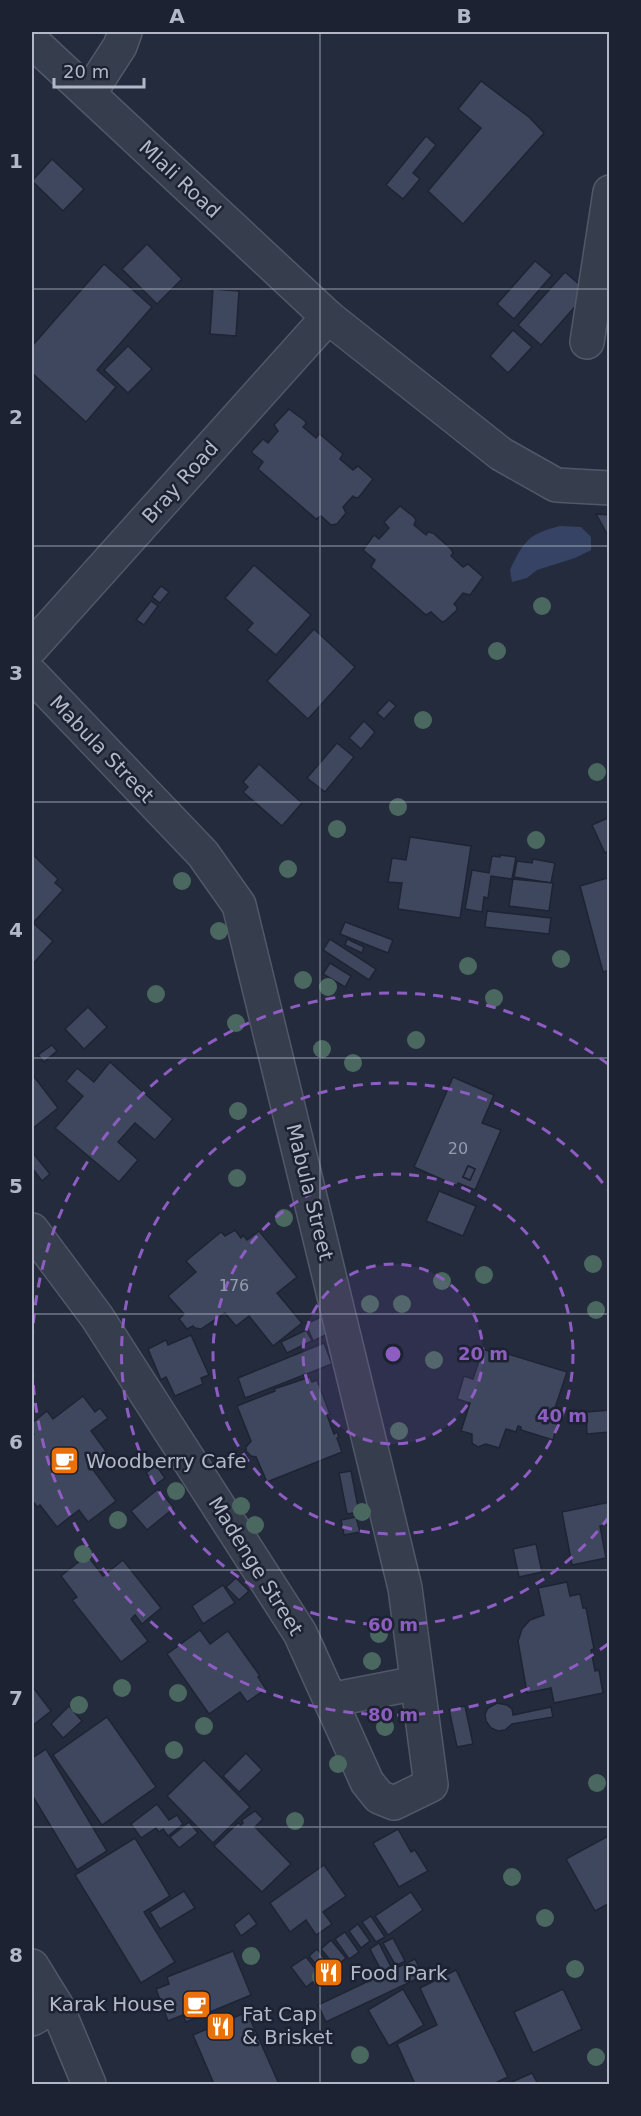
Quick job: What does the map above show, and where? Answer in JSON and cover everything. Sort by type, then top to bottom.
[{"type":"street","points":[[89,93],[120,46],[125,32]]},
{"type":"street","name":"Mlali Road","points":[[32,41],[328,317],[501,454],[556,485],[609,488]]},
{"type":"street","points":[[587,342],[609,192]]},
{"type":"street","name":"Bray Road","points":[[32,647],[328,317]]},
{"type":"street","name":"Mabula Street","points":[[32,675],[203,855],[239,905],[405,1588],[431,1785]]},
{"type":"street","name":"Madenge Street","points":[[32,1230],[97,1317],[300,1633],[367,1782],[379,1797],[394,1803],[431,1785]]},
{"type":"street","points":[[330,1700],[417,1683]]},
{"type":"street","points":[[32,1966],[44,2012],[89,2085]]},
{"type":"water","points":[[560,526],[581,527],[591,537],[591,550],[575,558],[537,570],[527,578],[512,582],[510,570],[528,540],[541,532]]},
{"type":"building","points":[[481,81],[529,117],[544,133],[463,224],[428,191],[481,128],[458,109]]},
{"type":"building","points":[[426,136],[436,145],[413,173],[420,179],[403,199],[386,185]]},
{"type":"building","points":[[52,159],[84,189],[63,211],[32,181]]},
{"type":"building","points":[[147,244],[182,279],[157,304],[122,269]]},
{"type":"building","points":[[535,261],[552,275],[514,319],[497,304]]},
{"type":"building","points":[[104,264],[152,307],[97,370],[116,387],[86,422],[32,373],[32,346]]},
{"type":"building","points":[[565,272],[588,292],[541,345],[518,325]]},
{"type":"building","points":[[213,289],[239,291],[236,336],[210,334]]},
{"type":"building","points":[[513,330],[532,347],[508,373],[490,356]]},
{"type":"building","points":[[128,346],[152,369],[128,393],[104,370]]},
{"type":"building","points":[[289,409],[305,421],[306,424],[303,427],[316,438],[319,434],[321,435],[343,454],[340,459],[353,470],[358,466],[373,479],[359,497],[353,496],[343,507],[346,513],[337,524],[331,525],[321,516],[316,519],[258,469],[263,462],[252,451],[263,439],[268,443],[278,431],[274,425]]},
{"type":"building","points":[[400,506],[414,517],[416,520],[414,525],[426,535],[428,532],[433,533],[451,549],[453,553],[451,556],[463,567],[468,564],[483,577],[470,595],[463,593],[454,604],[457,610],[445,621],[442,622],[431,612],[426,615],[371,567],[375,560],[363,550],[374,535],[379,539],[389,528],[384,522]]},
{"type":"building","points":[[596,514],[610,515],[610,539]]},
{"type":"building","points":[[254,565],[311,615],[276,655],[247,630],[253,623],[225,598]]},
{"type":"building","points":[[161,586],[169,592],[160,603],[152,597]]},
{"type":"building","points":[[151,601],[158,606],[144,625],[136,620]]},
{"type":"building","points":[[314,629],[355,667],[308,719],[267,681]]},
{"type":"building","points":[[389,700],[396,706],[384,719],[377,713]]},
{"type":"building","points":[[364,721],[375,732],[361,749],[349,738]]},
{"type":"building","points":[[337,743],[354,757],[325,792],[307,778]]},
{"type":"building","points":[[259,764],[302,803],[282,826],[243,792],[248,787],[243,782]]},
{"type":"building","points":[[610,817],[610,850],[605,853],[592,825]]},
{"type":"building","points":[[410,837],[471,846],[460,918],[398,909],[402,883],[388,882],[392,858],[406,860]]},
{"type":"building","points":[[32,854],[58,879],[55,883],[63,890],[33,923],[53,941],[32,965]]},
{"type":"building","points":[[500,855],[516,857],[512,879],[491,876],[488,898],[484,897],[482,912],[465,909],[472,870],[489,873],[492,856],[500,857]]},
{"type":"building","points":[[533,859],[555,863],[551,883],[514,877],[517,861],[532,863]]},
{"type":"building","points":[[607,878],[610,887],[610,970],[603,972],[580,886]]},
{"type":"building","points":[[513,879],[553,883],[549,911],[509,906]]},
{"type":"building","points":[[487,911],[551,918],[549,934],[485,927]]},
{"type":"building","points":[[345,922],[393,940],[388,953],[340,934]]},
{"type":"building","points":[[330,939],[376,969],[369,980],[323,950]]},
{"type":"building","points":[[347,939],[364,947],[362,953],[345,945]]},
{"type":"building","points":[[330,963],[351,976],[345,987],[323,974]]},
{"type":"building","points":[[88,1007],[107,1027],[84,1049],[65,1029]]},
{"type":"building","points":[[52,1045],[57,1051],[44,1062],[38,1055]]},
{"type":"building","points":[[110,1062],[173,1119],[155,1140],[135,1123],[118,1142],[138,1160],[119,1182],[55,1128],[83,1096],[66,1081],[77,1068],[94,1082]]},
{"type":"building","points":[[32,1074],[58,1108],[32,1129]]},
{"type":"building","points":[[453,1077],[494,1095],[482,1123],[501,1130],[475,1190],[458,1183],[457,1186],[414,1167]],"holes":[[[468,1166],[475,1169],[470,1180],[463,1177]]]},
{"type":"building","points":[[32,1152],[50,1174],[42,1181],[32,1168]]},
{"type":"building","points":[[468,1166],[475,1169],[470,1180],[463,1177]]},
{"type":"building","points":[[439,1191],[476,1206],[463,1236],[426,1221]]},
{"type":"building","points":[[235,1230],[241,1238],[243,1235],[247,1240],[259,1231],[297,1277],[277,1293],[302,1323],[273,1346],[249,1316],[236,1326],[225,1313],[201,1329],[193,1326],[187,1329],[179,1319],[184,1314],[168,1296],[196,1272],[186,1261],[221,1232],[225,1236]]},
{"type":"building","points":[[325,1315],[328,1334],[313,1341],[306,1324]]},
{"type":"building","points":[[306,1330],[312,1341],[287,1353],[281,1342]]},
{"type":"building","points":[[191,1335],[209,1375],[201,1378],[203,1384],[175,1396],[166,1377],[161,1380],[148,1349],[166,1340],[168,1345]]},
{"type":"building","points":[[324,1343],[332,1364],[245,1398],[238,1378]]},
{"type":"building","points":[[483,1349],[494,1353],[495,1350],[567,1372],[551,1420],[558,1422],[553,1440],[521,1430],[518,1426],[516,1432],[506,1429],[499,1448],[486,1444],[478,1447],[472,1443],[472,1434],[461,1431],[470,1403],[457,1399],[464,1376],[473,1379]]},
{"type":"building","points":[[310,1377],[312,1382],[317,1380],[330,1414],[327,1415],[334,1434],[337,1432],[339,1437],[337,1438],[342,1452],[267,1482],[256,1457],[246,1451],[251,1441],[237,1406],[275,1391],[274,1389]]},
{"type":"building","name":"Woodberry Cafe","points":[[83,1396],[95,1412],[100,1408],[108,1418],[91,1431],[108,1454],[91,1467],[116,1501],[88,1522],[79,1510],[57,1527],[40,1505],[37,1507],[32,1500],[32,1435],[34,1434],[32,1423],[47,1411],[53,1419]]},
{"type":"building","points":[[610,1410],[610,1432],[587,1434],[586,1412]]},
{"type":"building","points":[[156,1465],[165,1478],[155,1485],[146,1473]]},
{"type":"building","points":[[351,1471],[359,1512],[347,1514],[339,1473]]},
{"type":"building","points":[[158,1489],[174,1508],[147,1530],[131,1511]]},
{"type":"building","points":[[610,1502],[610,1524],[600,1526],[606,1558],[572,1565],[562,1512]]},
{"type":"building","points":[[356,1517],[360,1532],[344,1535],[341,1520]]},
{"type":"building","points":[[536,1544],[542,1572],[519,1577],[513,1549]]},
{"type":"building","points":[[87,1555],[103,1576],[123,1560],[161,1608],[142,1624],[135,1615],[131,1619],[148,1641],[121,1662],[72,1600],[77,1597],[61,1576]]},
{"type":"building","points":[[236,1578],[249,1591],[239,1600],[226,1587]]},
{"type":"building","points":[[567,1582],[570,1596],[580,1594],[583,1608],[586,1608],[594,1649],[591,1650],[595,1671],[599,1670],[603,1693],[554,1703],[551,1688],[527,1693],[518,1641],[522,1629],[530,1620],[544,1615],[538,1588]]},
{"type":"building","points":[[223,1585],[235,1603],[203,1624],[192,1606]]},
{"type":"building","points":[[200,1630],[210,1644],[228,1631],[260,1676],[258,1677],[266,1689],[247,1702],[240,1692],[209,1714],[167,1654]]},
{"type":"building","points":[[32,1686],[51,1711],[32,1726]]},
{"type":"building","points":[[497,1703],[507,1705],[512,1709],[513,1715],[551,1707],[553,1717],[512,1724],[505,1730],[498,1731],[491,1728],[486,1721],[485,1714],[488,1708]]},
{"type":"building","points":[[69,1706],[82,1721],[63,1738],[51,1724]]},
{"type":"building","points":[[465,1706],[473,1744],[457,1747],[449,1709]]},
{"type":"building","points":[[107,1717],[156,1787],[102,1825],[53,1755]]},
{"type":"building","points":[[46,1749],[107,1851],[77,1870],[32,1795],[32,1758]]},
{"type":"building","points":[[246,1753],[262,1770],[239,1792],[223,1776]]},
{"type":"building","points":[[204,1760],[250,1807],[213,1843],[167,1796]]},
{"type":"building","points":[[157,1804],[169,1820],[177,1815],[183,1824],[168,1836],[163,1829],[159,1832],[156,1828],[141,1838],[131,1824]]},
{"type":"building","points":[[255,1811],[263,1819],[255,1827],[291,1864],[262,1892],[214,1846],[238,1823],[241,1825],[242,1820]]},
{"type":"building","points":[[189,1822],[198,1833],[179,1848],[170,1837]]},
{"type":"building","points":[[398,1829],[411,1852],[415,1850],[428,1871],[399,1887],[373,1843]]},
{"type":"building","points":[[610,1835],[610,1903],[595,1911],[566,1859]]},
{"type":"building","points":[[135,1838],[170,1896],[144,1912],[175,1962],[141,1983],[75,1875]]},
{"type":"building","points":[[324,1865],[346,1896],[323,1912],[332,1924],[316,1935],[306,1920],[290,1932],[270,1903]]},
{"type":"building","points":[[184,1891],[195,1908],[160,1929],[150,1912]]},
{"type":"building","points":[[411,1892],[423,1910],[388,1935],[375,1916]]},
{"type":"building","points":[[249,1913],[257,1924],[241,1936],[234,1925]]},
{"type":"building","points":[[371,1916],[385,1937],[376,1942],[362,1922]]},
{"type":"building","points":[[358,1924],[370,1941],[361,1948],[349,1931]]},
{"type":"building","points":[[345,1932],[359,1952],[349,1959],[335,1939]]},
{"type":"building","points":[[393,1938],[405,1961],[396,1966],[383,1943]]},
{"type":"building","points":[[331,1940],[346,1958],[336,1967],[321,1949]]},
{"type":"building","points":[[379,1943],[391,1967],[382,1972],[370,1949]]},
{"type":"building","points":[[317,1949],[332,1968],[324,1974],[309,1956]]},
{"type":"building","points":[[233,1951],[251,1995],[186,2022],[183,2015],[168,2021],[156,1989],[169,1984],[167,1977]]},
{"type":"building","points":[[306,1957],[321,1976],[306,1987],[291,1967]]},
{"type":"building","points":[[415,1959],[423,1976],[326,2022],[318,2005]]},
{"type":"building","points":[[456,1970],[508,2077],[493,2084],[415,2084],[397,2044],[437,2025],[420,1988]]},
{"type":"building","points":[[403,1989],[424,2025],[389,2046],[368,2010]]},
{"type":"building","points":[[563,1989],[582,2029],[533,2053],[514,2012]]},
{"type":"building","points":[[247,2012],[279,2084],[214,2084],[193,2035]]},
{"type":"building","points":[[532,2073],[538,2084],[507,2084]]},
{"type":"place","name":"Woodberry Cafe","points":[[65,1461]]},
{"type":"place","name":"Food Park","points":[[329,1973]]},
{"type":"place","name":"Karak House","points":[[196,2004]]},
{"type":"place","name":"Fat Cap & Brisket","points":[[221,2026]]}]
